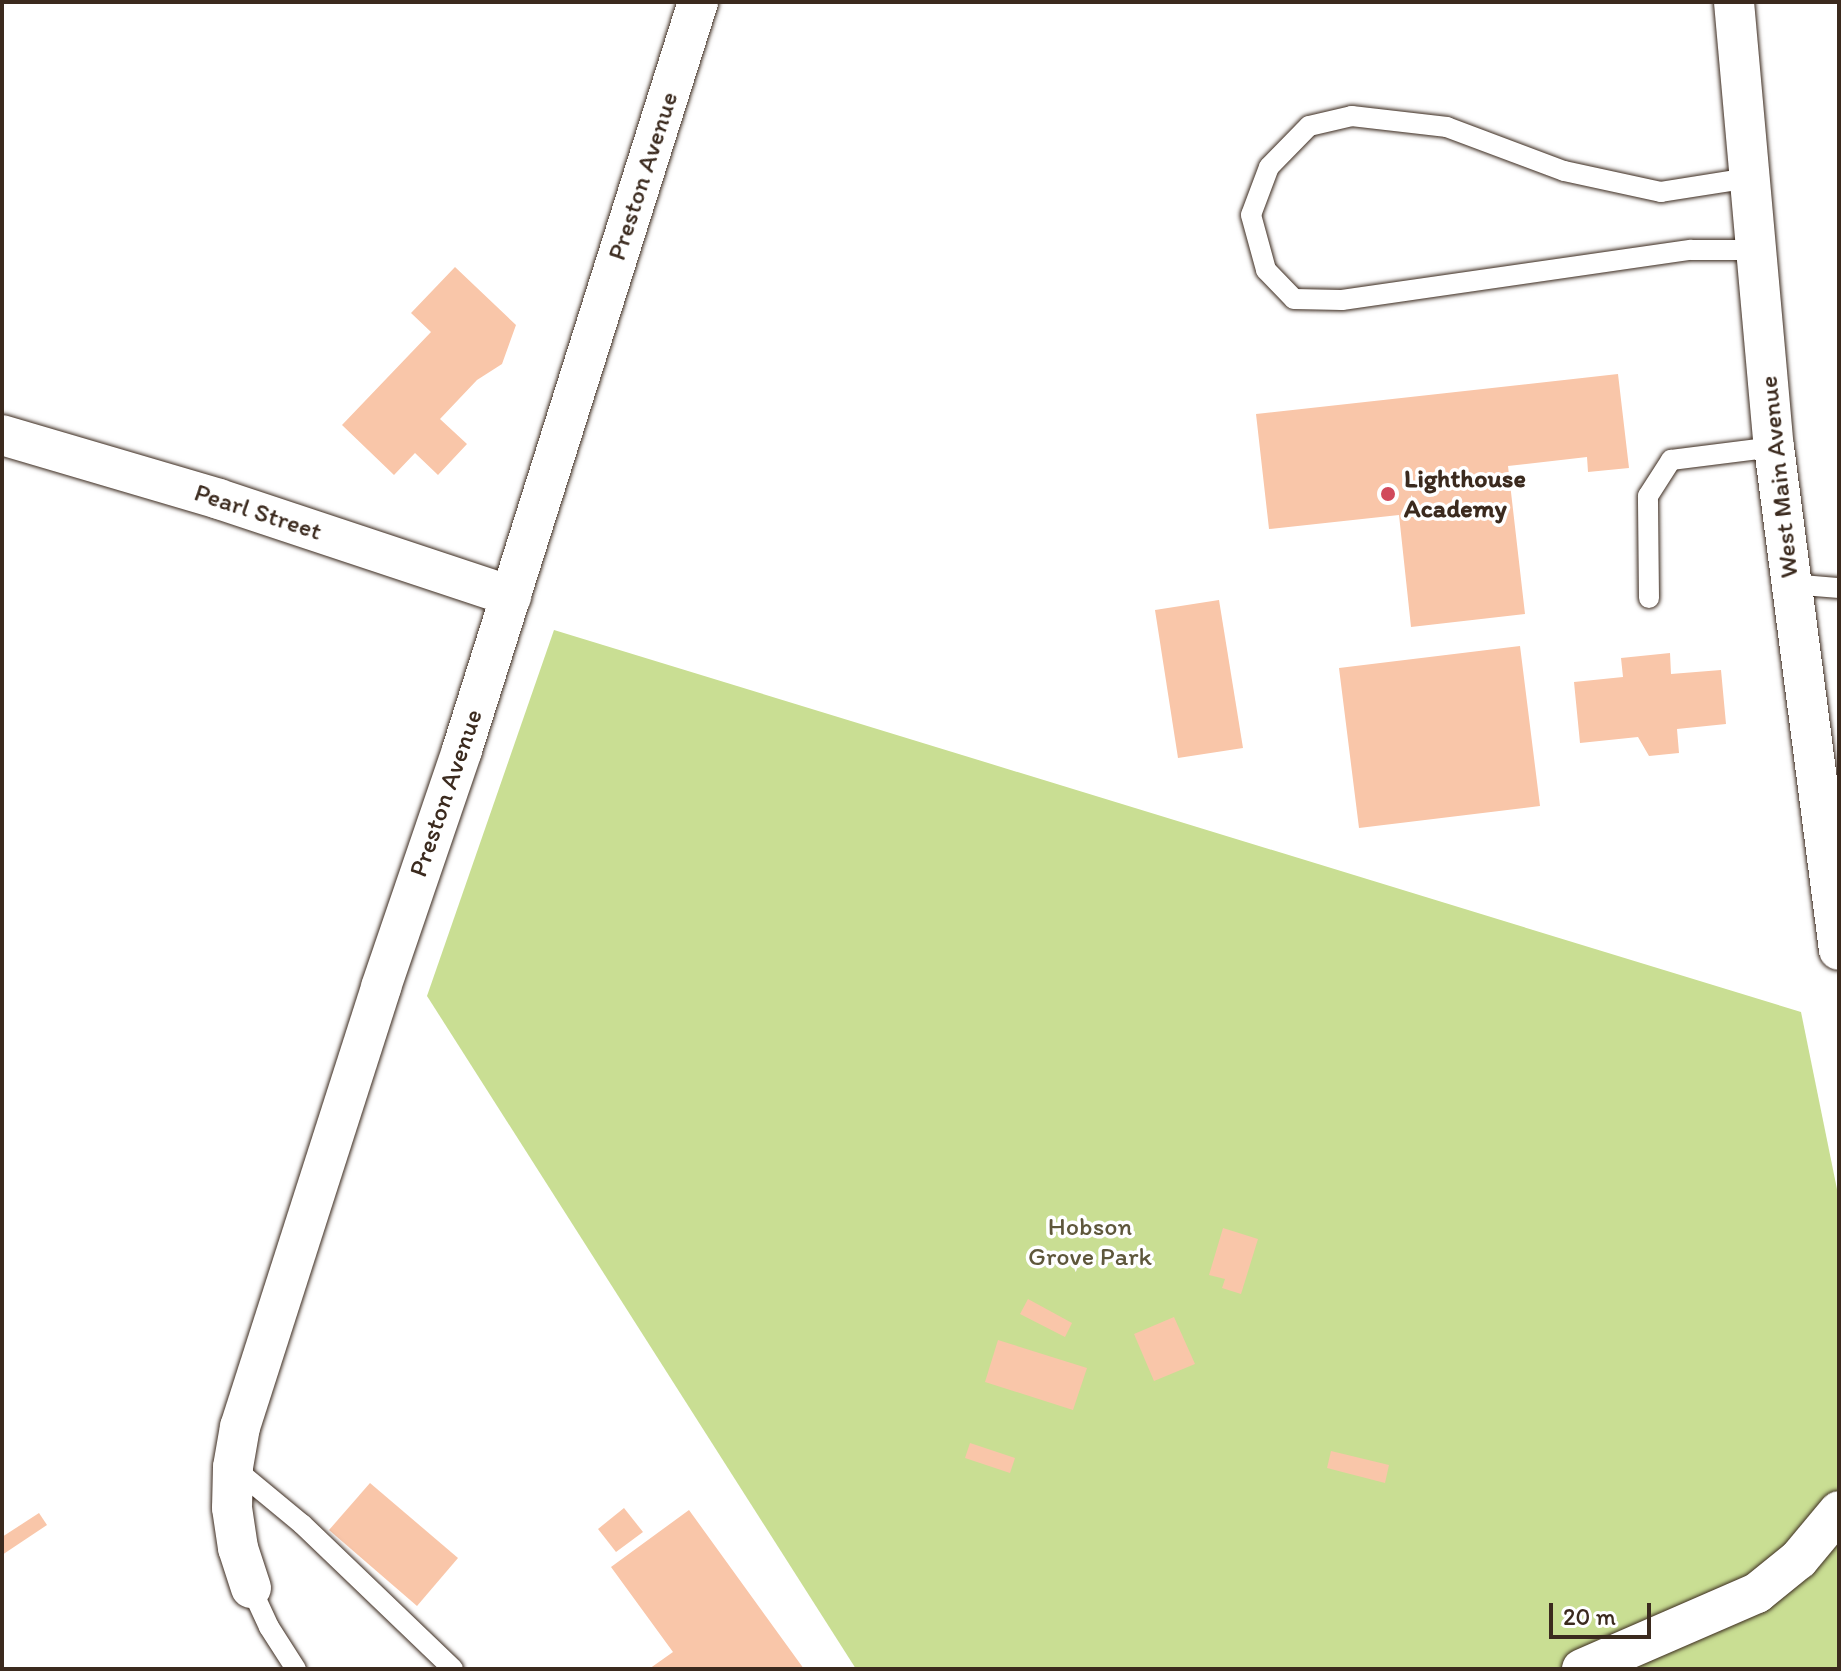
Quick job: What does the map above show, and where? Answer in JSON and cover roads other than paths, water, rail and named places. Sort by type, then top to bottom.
[{"type":"street","name":"Preston Avenue","points":[[251,1588],[234,1521],[233,1467],[252,1389],[343,1102],[511,596],[698,2]]},
{"type":"street","name":"West Main Avenue","points":[[1734,2],[1774,447],[1791,584],[1830,828],[1839,950]]},
{"type":"street","name":"Pearl Street","points":[[2,435],[234,503],[511,596]]},
{"type":"street","points":[[1582,1669],[1757,1593],[1799,1559],[1839,1511]]},
{"type":"lane","points":[[1749,178],[1661,192],[1564,171],[1447,127],[1352,116],[1309,126],[1269,167],[1251,215],[1266,270],[1294,299],[1342,300],[1691,250],[1756,250]]},
{"type":"lane","points":[[1649,598],[1648,496],[1671,460],[1774,447]]},
{"type":"lane","points":[[1791,584],[1839,588]]},
{"type":"lane","points":[[233,1467],[302,1524],[453,1669]]},
{"type":"lane","points":[[251,1588],[269,1627],[296,1669]]},
{"type":"place","name":"Lighthouse Academy","points":[[1388,494]]},
{"type":"park label","name":"Hobson Grove Park","points":[[1090,1242]]}]
